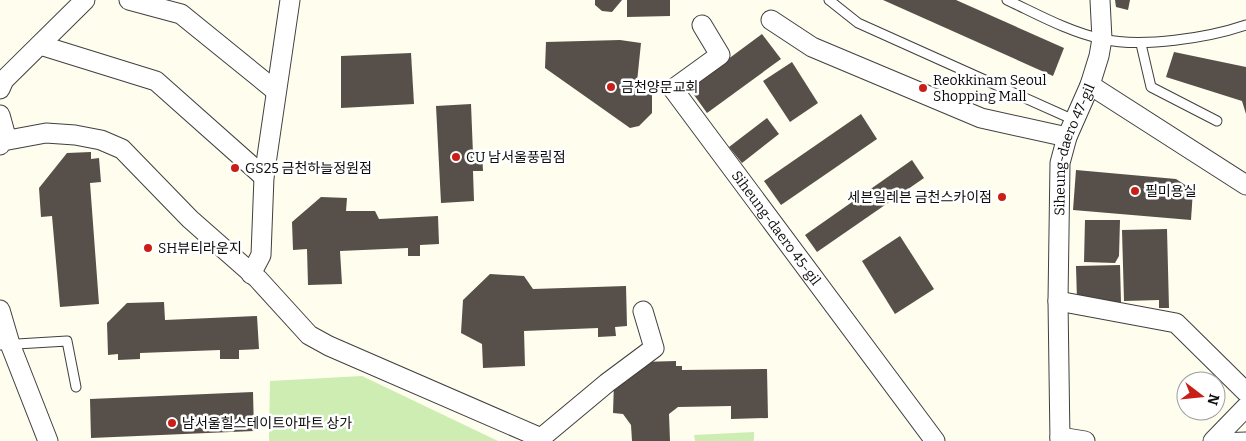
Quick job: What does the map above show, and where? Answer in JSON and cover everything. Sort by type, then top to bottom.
[{"type":"street","points":[[0,90],[4,80],[85,0]]},
{"type":"street","points":[[129,0],[182,14],[276,91]]},
{"type":"street","points":[[251,274],[261,255],[264,177],[290,0]]},
{"type":"street","name":"Siheung-daero 47-gil","points":[[1086,441],[1060,439],[1058,301],[1060,163],[1099,56],[1102,39],[1100,0]]},
{"type":"street","points":[[770,20],[812,47],[981,118],[1071,129]]},
{"type":"street","name":"Siheung-daero 45-gil","points":[[702,25],[720,55],[673,89],[935,441]]},
{"type":"street","points":[[40,44],[156,81],[264,177]]},
{"type":"street","points":[[1090,85],[1246,185]]},
{"type":"street","points":[[0,115],[5,125],[2,143],[46,133],[76,135],[101,140],[122,149],[190,219],[264,286],[293,319],[315,339],[541,439],[607,383],[654,348],[643,310]]},
{"type":"street","points":[[1058,301],[1176,323],[1246,392]]},
{"type":"street","points":[[0,310],[5,344],[48,441]]},
{"type":"street","points":[[1214,439],[1246,407]]},
{"type":"lane","points":[[829,0],[858,23],[1071,129]]},
{"type":"lane","points":[[1007,0],[1053,21],[1102,39],[1141,44],[1230,31],[1246,26]]},
{"type":"lane","points":[[1141,44],[1151,87],[1217,121]]},
{"type":"lane","points":[[5,344],[67,341],[76,387]]},
{"type":"lane","points":[[1214,439],[1246,437]]},
{"type":"green space","points":[[362,376],[498,441],[269,441],[270,381]]},
{"type":"green space","points":[[754,432],[754,441],[695,441],[694,435]]},
{"type":"building","points":[[595,0],[622,0],[612,12],[602,11],[595,5]]},
{"type":"building","points":[[627,0],[670,0],[670,16],[627,17]]},
{"type":"building","points":[[883,0],[956,0],[1064,48],[1053,76]]},
{"type":"building","points":[[1115,0],[1130,0],[1128,10],[1116,7]]},
{"type":"building","points":[[762,34],[781,59],[707,113],[689,88]]},
{"type":"building","name":"금천양문교회","points":[[620,40],[641,43],[637,82],[648,82],[652,92],[652,113],[639,126],[630,128],[545,68],[546,42]]},
{"type":"building","points":[[1174,52],[1246,67],[1246,114],[1242,101],[1166,77]]},
{"type":"building","points":[[411,53],[414,104],[341,108],[341,56]]},
{"type":"building","points":[[792,62],[818,103],[790,122],[763,81]]},
{"type":"building","points":[[471,104],[473,154],[482,153],[483,171],[473,171],[474,201],[441,203],[436,106]]},
{"type":"building","points":[[861,114],[877,139],[781,205],[764,181]]},
{"type":"building","points":[[767,118],[779,134],[742,163],[729,147]]},
{"type":"building","points":[[91,152],[91,159],[99,158],[101,182],[90,183],[99,304],[60,307],[52,216],[41,217],[39,188],[67,153]]},
{"type":"building","points":[[912,160],[924,178],[817,252],[805,235]]},
{"type":"building","points":[[1076,170],[1176,179],[1193,190],[1191,220],[1073,210]]},
{"type":"building","points":[[321,197],[347,198],[346,211],[375,211],[379,219],[438,216],[439,244],[420,245],[420,256],[408,256],[408,248],[340,251],[342,284],[308,285],[307,249],[293,250],[292,222]]},
{"type":"building","points":[[1085,220],[1120,220],[1119,256],[1115,263],[1084,262]]},
{"type":"building","points":[[1167,229],[1169,308],[1159,308],[1159,300],[1124,301],[1122,230]]},
{"type":"building","points":[[900,236],[934,289],[895,314],[862,261]]},
{"type":"building","points":[[1120,265],[1121,303],[1093,304],[1077,300],[1076,266]]},
{"type":"building","points":[[490,274],[524,276],[533,289],[626,286],[627,326],[615,327],[616,336],[598,337],[598,328],[524,331],[525,366],[483,368],[482,344],[461,333],[463,300]]},
{"type":"building","points":[[164,302],[165,320],[257,316],[259,349],[239,350],[239,359],[220,359],[220,350],[140,353],[140,359],[118,360],[118,354],[108,355],[107,323],[127,303]]},
{"type":"building","points":[[676,361],[676,366],[682,366],[682,370],[767,369],[768,418],[731,419],[731,406],[678,407],[669,414],[670,441],[632,441],[631,425],[623,414],[613,413],[614,382],[626,382],[632,372],[641,371],[641,362]]},
{"type":"building","name":"남서울힐스테이트아파트 상가","points":[[253,392],[254,431],[91,438],[90,399]]},
{"type":"place","name":"금천양문교회","points":[[611,87]]},
{"type":"place","name":"Reokkinam Seoul Shopping Mall","points":[[923,88]]},
{"type":"place","name":"CU 남서울풍림점","points":[[456,157]]},
{"type":"place","name":"GS25 금천하늘정원점","points":[[235,168]]},
{"type":"place","name":"필미용실","points":[[1135,191]]},
{"type":"place","name":"세븐일레븐 금천스카이점","points":[[1002,197]]},
{"type":"place","name":"SH뷰티라운지","points":[[148,248]]},
{"type":"place","name":"남서울힐스테이트아파트 상가","points":[[172,423]]}]
